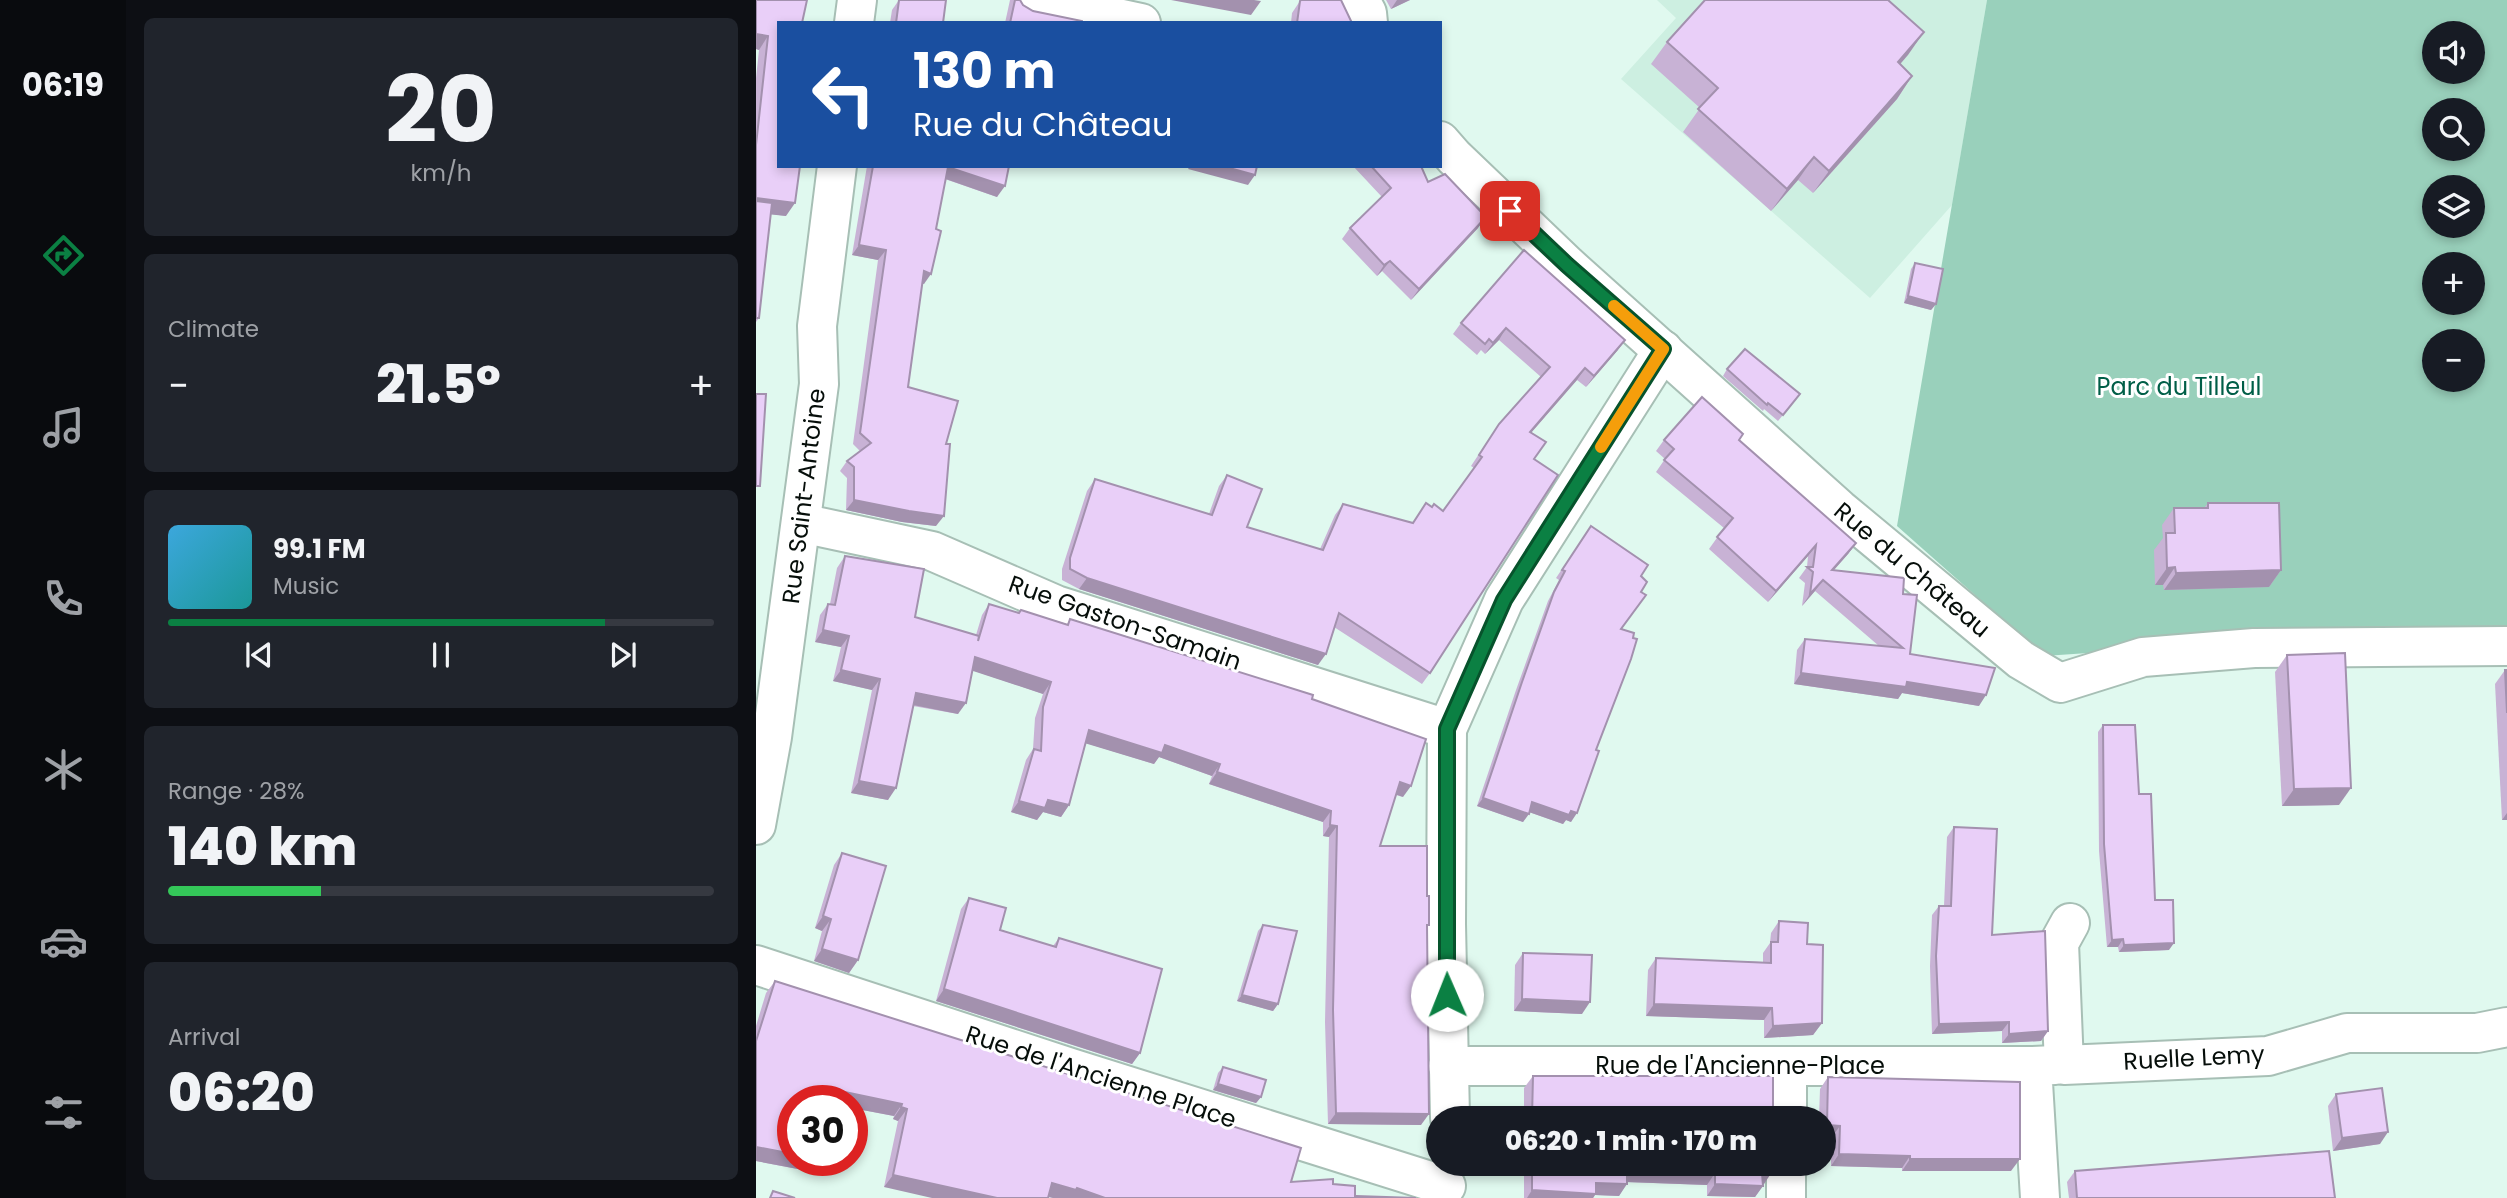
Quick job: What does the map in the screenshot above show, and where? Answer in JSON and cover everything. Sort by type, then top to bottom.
[{"type":"street","points":[[854,21],[857,0]]},
{"type":"street","points":[[1031,0],[1131,21]]},
{"type":"street","points":[[1360,0],[1368,21]]},
{"type":"street","name":"Rue du Château","points":[[1442,144],[1567,265],[1839,509],[2021,660],[2060,682],[2143,657],[2254,648],[2507,646]]},
{"type":"street","name":"Rue Saint-Antoine","points":[[756,825],[772,737],[802,523],[819,384],[817,326],[837,168]]},
{"type":"street","points":[[1450,1106],[1446,924],[1447,729],[1504,600],[1663,349]]},
{"type":"street","name":"Rue Gaston-Samain","points":[[802,523],[932,551],[1056,605],[1447,729]]},
{"type":"street","points":[[2040,1198],[2059,943],[2070,923]]},
{"type":"street","name":"Rue de l'Ancienne Place","points":[[756,965],[1083,1072],[1447,1182]]},
{"type":"street","name":"Ruelle Lemy","points":[[2048,1066],[2268,1056],[2347,1033],[2477,1033],[2507,1027]]},
{"type":"street","name":"Rue de l'Ancienne-Place","points":[[1448,1066],[2048,1066]]},
{"type":"street","points":[[1787,1066],[1787,1106]]},
{"type":"street","points":[[1786,1176],[1786,1198]]},
{"type":"shaded area","points":[[1657,0],[1987,0],[1952,205],[1870,298],[1621,79],[1676,18]]},
{"type":"green space","name":"Parc du Tilleul","points":[[1987,0],[2507,0],[2507,634],[2280,640],[2044,656],[1897,526]]},
{"type":"building","points":[[756,0],[807,0],[802,21],[777,21],[777,168],[800,168],[795,203],[756,198],[756,145],[768,36],[756,34]]},
{"type":"building","points":[[899,0],[946,0],[943,21],[896,21]]},
{"type":"building","points":[[1015,0],[1020,0],[1033,11],[1082,21],[1010,21]]},
{"type":"building","points":[[1341,0],[1351,21],[1297,21],[1300,1]]},
{"type":"building","points":[[1705,0],[1888,0],[1924,32],[1898,62],[1912,76],[1829,171],[1814,157],[1787,189],[1698,109],[1718,88],[1667,42]]},
{"type":"building","points":[[873,168],[948,168],[936,229],[941,231],[931,274],[924,271],[908,387],[958,401],[946,444],[950,444],[944,516],[854,500],[854,467],[847,461],[871,443],[860,433],[886,250],[859,245]]},
{"type":"building","points":[[951,168],[1009,168],[1005,186]]},
{"type":"building","points":[[1229,168],[1257,168],[1255,175]]},
{"type":"building","points":[[1373,168],[1422,168],[1428,182],[1445,174],[1486,217],[1419,289],[1390,261],[1384,265],[1350,228],[1391,188]]},
{"type":"building","points":[[756,201],[772,203],[759,318],[756,318]]},
{"type":"building","points":[[1524,250],[1625,340],[1594,376],[1585,368],[1530,432],[1546,442],[1534,459],[1558,475],[1430,673],[1339,613],[1326,654],[1087,578],[1070,569],[1070,558],[1095,479],[1212,515],[1227,475],[1262,489],[1247,527],[1323,550],[1343,504],[1413,523],[1426,503],[1432,507],[1434,504],[1443,511],[1482,457],[1479,455],[1499,424],[1550,367],[1506,328],[1493,343],[1489,339],[1485,344],[1461,323]]},
{"type":"building","points":[[1915,263],[1943,269],[1936,304],[1908,296]]},
{"type":"building","points":[[1745,349],[1800,394],[1783,415],[1768,403],[1767,405],[1727,369]]},
{"type":"building","points":[[756,394],[766,394],[760,486],[756,486]]},
{"type":"building","points":[[1702,397],[1743,434],[1739,440],[1856,543],[1832,570],[1904,578],[1903,594],[1917,595],[1910,654],[1995,668],[1986,695],[1907,682],[1906,687],[1801,673],[1805,639],[1903,648],[1823,580],[1810,594],[1813,572],[1807,567],[1813,567],[1816,545],[1776,591],[1717,537],[1733,518],[1664,460],[1674,449],[1664,440]]},
{"type":"building","points":[[2208,503],[2279,503],[2281,570],[2176,573],[2175,567],[2167,568],[2166,533],[2175,533],[2174,508],[2208,508]]},
{"type":"building","points":[[1591,526],[1648,565],[1641,576],[1647,582],[1641,592],[1646,595],[1621,629],[1634,633],[1633,638],[1637,639],[1596,750],[1599,751],[1577,813],[1571,811],[1569,815],[1532,802],[1529,814],[1483,798],[1554,592],[1565,571],[1562,570]]},
{"type":"building","points":[[845,556],[924,569],[915,617],[979,636],[978,641],[989,604],[1019,613],[1021,610],[1068,625],[1070,619],[1313,695],[1312,699],[1426,739],[1411,786],[1400,782],[1380,846],[1427,846],[1429,1106],[1426,1106],[1426,1114],[1336,1113],[1333,1010],[1337,826],[1330,825],[1331,811],[1217,772],[1220,764],[1165,745],[1162,753],[1089,730],[1069,805],[1048,800],[1045,808],[1019,801],[1034,749],[1041,751],[1043,707],[1051,682],[975,657],[966,703],[916,693],[896,788],[859,781],[880,679],[841,670],[849,636],[823,630],[828,604],[835,605]]},
{"type":"building","points":[[2345,653],[2351,788],[2294,789],[2287,655]]},
{"type":"building","points":[[2505,670],[2507,670],[2507,713]]},
{"type":"building","points":[[2103,725],[2135,725],[2139,794],[2151,794],[2155,900],[2173,900],[2174,943],[2124,945],[2123,939],[2112,940],[2104,844]]},
{"type":"building","points":[[1954,827],[1997,829],[1992,935],[2045,931],[2048,1031],[2009,1034],[2009,1022],[1939,1024],[1936,956],[1939,906],[1951,906]]},
{"type":"building","points":[[842,853],[886,866],[858,960],[822,949],[831,919],[823,916]]},
{"type":"building","points":[[969,898],[1006,908],[1000,930],[1056,947],[1059,938],[1162,969],[1140,1053],[944,989]]},
{"type":"building","points":[[1779,921],[1808,923],[1807,944],[1823,945],[1822,1023],[1773,1026],[1772,1008],[1654,1004],[1656,958],[1771,963],[1771,942],[1778,942]]},
{"type":"building","points":[[1263,925],[1297,931],[1278,1004],[1242,995]]},
{"type":"building","points":[[1523,953],[1592,955],[1590,1002],[1522,999]]},
{"type":"building","points":[[775,981],[1301,1148],[1291,1182],[1333,1179],[1333,1184],[1355,1186],[1355,1198],[1105,1198],[1052,1183],[1048,1198],[997,1198],[893,1175],[907,1109],[901,1107],[902,1104],[868,1097],[868,1085],[777,1085],[777,1151],[756,1147],[756,1041]]},
{"type":"building","points":[[1223,1067],[1266,1080],[1261,1097],[1218,1084]]},
{"type":"building","points":[[1533,1076],[1773,1076],[1773,1106],[1532,1106]]},
{"type":"building","points":[[1828,1077],[2020,1082],[2020,1159],[1910,1159],[1910,1156],[1839,1154],[1840,1126],[1836,1126],[1836,1106],[1827,1106]]},
{"type":"building","points":[[2382,1088],[2388,1132],[2342,1138],[2336,1094]]},
{"type":"building","points":[[2329,1151],[2335,1198],[2077,1198],[2075,1171]]},
{"type":"building","points":[[1532,1176],[1627,1176],[1627,1184],[1596,1183],[1596,1194],[1532,1190]]},
{"type":"building","points":[[1715,1176],[1762,1176],[1763,1186],[1715,1184]]},
{"type":"building","points":[[773,1191],[795,1198],[770,1198]]},
{"type":"building","points":[[1356,1196],[1416,1198],[1356,1198]]},
{"type":"slow traffic","points":[[1601,447],[1663,349],[1614,306]]},
{"type":"route","points":[[1447,995],[1447,729],[1504,600],[1663,349],[1510,211]]}]
